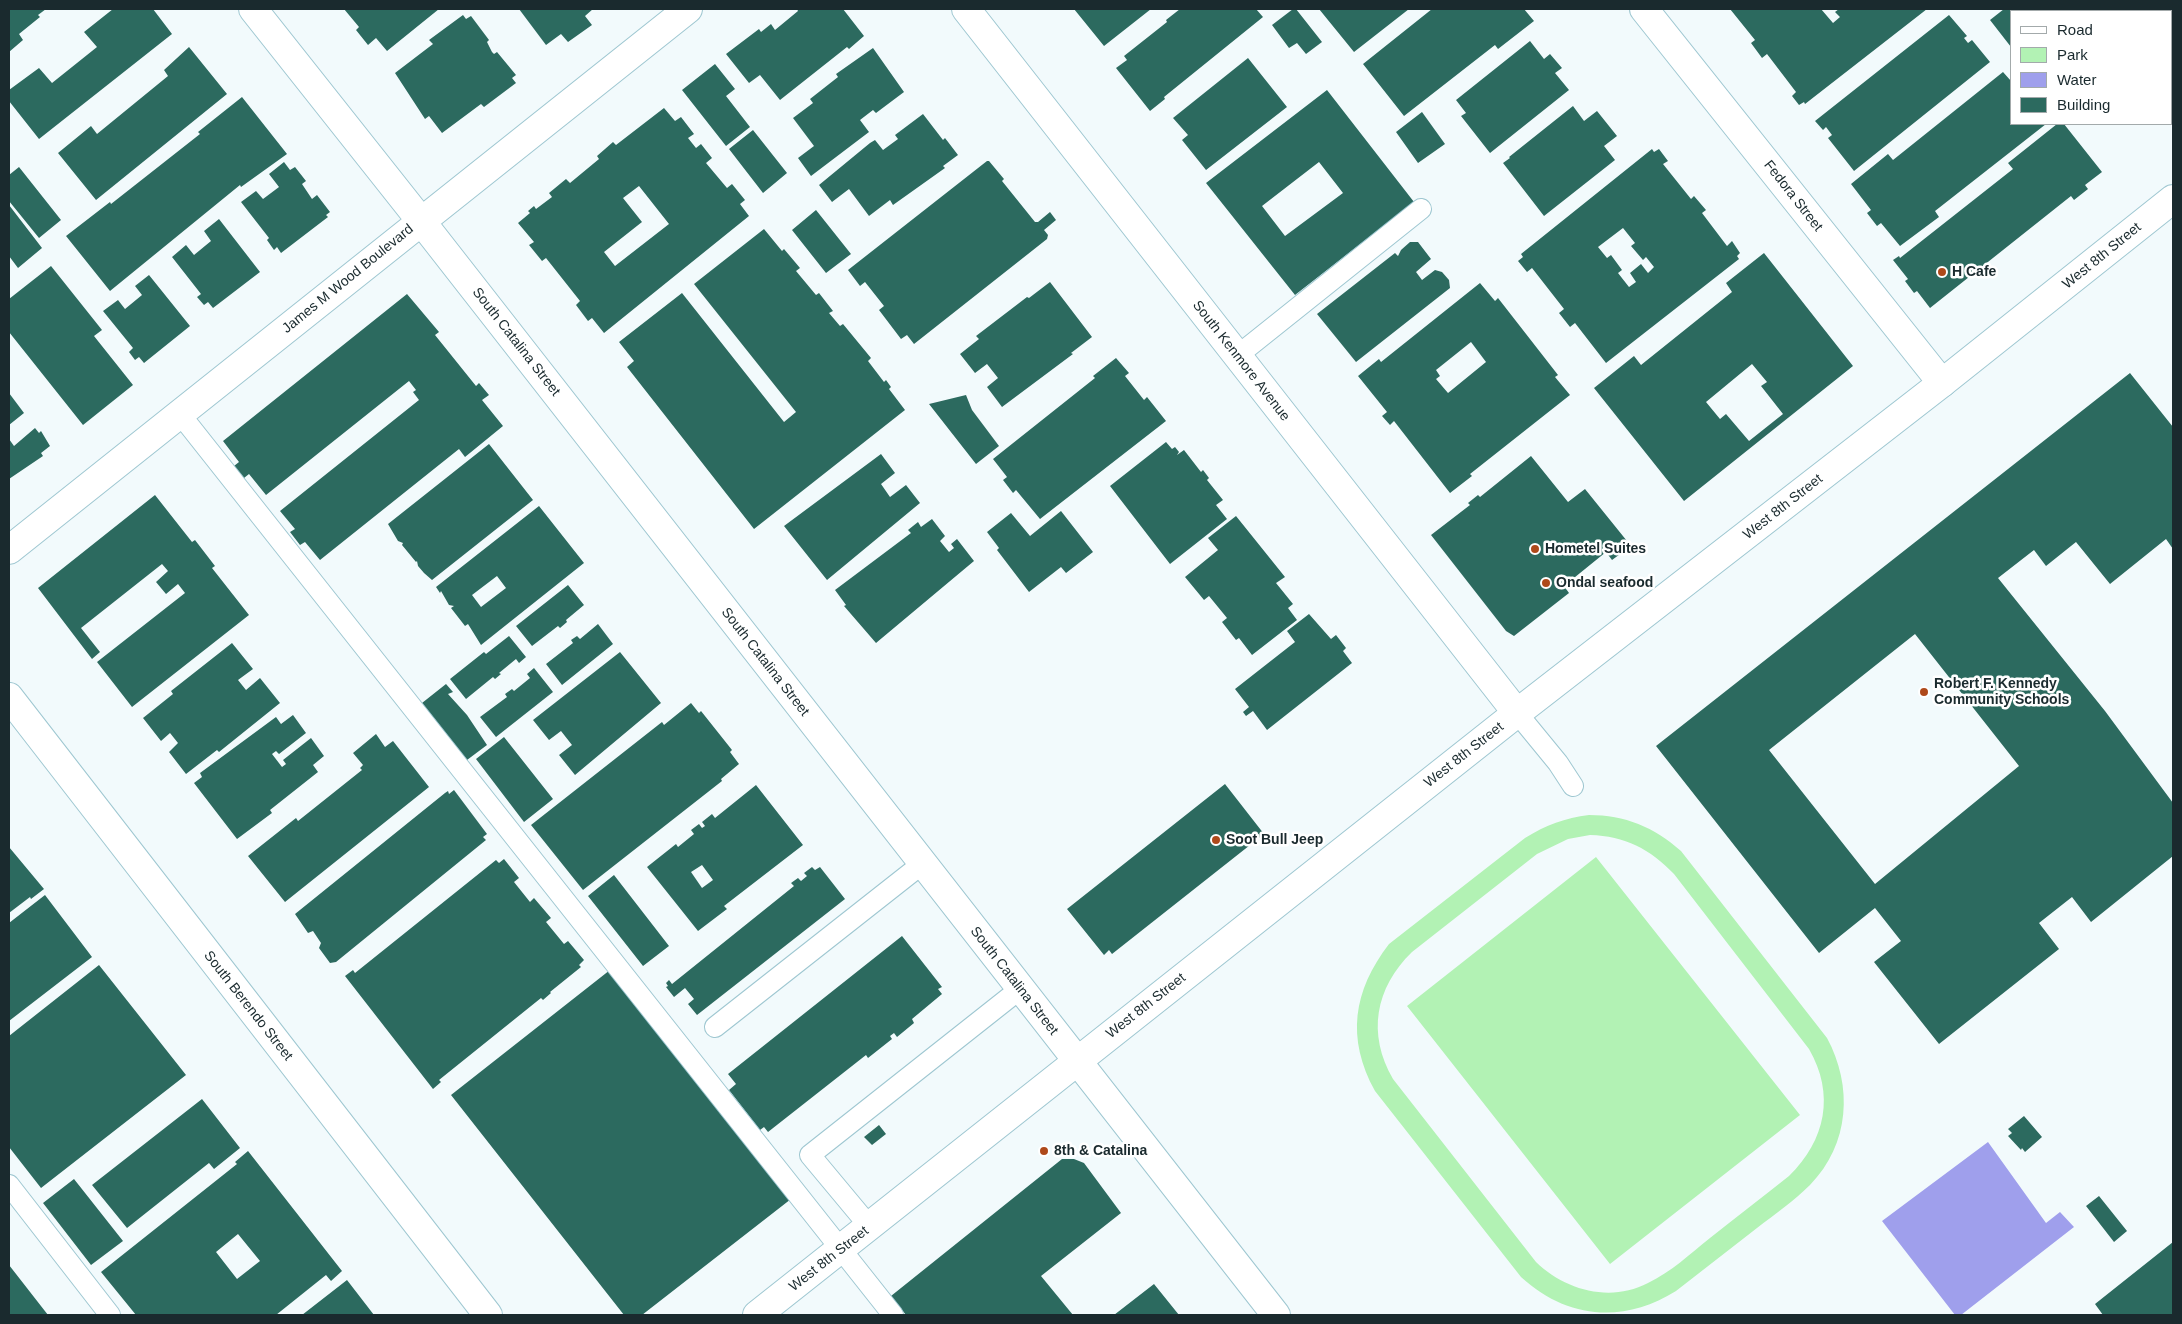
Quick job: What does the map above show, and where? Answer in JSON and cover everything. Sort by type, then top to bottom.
[{"type":"street","name":"South Catalina Street","points":[[253,9],[421,221],[1076,1062],[1276,1315]]},
{"type":"street","name":"James M Wood Boulevard","points":[[9,550],[688,9]]},
{"type":"street","name":"South Kenmore Avenue","points":[[966,9],[1518,713]]},
{"type":"street","name":"Fedora Street","points":[[1644,9],[1942,383]]},
{"type":"street","name":"West 8th Street","points":[[757,1315],[1518,713],[1942,383],[2173,199]]},
{"type":"street","name":"South Berendo Street","points":[[9,697],[488,1315]]},
{"type":"lane","points":[[1237,356],[1421,209]]},
{"type":"lane","points":[[180,414],[893,1315]]},
{"type":"lane","points":[[1518,713],[1558,763],[1573,786]]},
{"type":"lane","points":[[715,1027],[922,864]]},
{"type":"lane","points":[[870,1227],[810,1154],[1020,989]]},
{"type":"lane","points":[[9,1185],[110,1315]]},
{"type":"green space","points":[[1580,816],[1615,817],[1627,820],[1650,829],[1681,851],[1827,1038],[1841,1075],[1844,1095],[1840,1133],[1833,1151],[1823,1169],[1804,1191],[1676,1291],[1656,1302],[1636,1309],[1616,1312],[1576,1309],[1557,1302],[1521,1277],[1375,1091],[1360,1052],[1357,1034],[1361,997],[1368,979],[1389,944],[1525,838],[1540,829]],"holes":[[[1590,835],[1626,841],[1646,851],[1674,874],[1809,1049],[1817,1066],[1824,1099],[1823,1116],[1818,1132],[1802,1162],[1789,1176],[1665,1274],[1633,1289],[1604,1293],[1574,1286],[1560,1280],[1536,1262],[1393,1079],[1385,1062],[1378,1029],[1379,1012],[1383,996],[1399,966],[1412,952],[1537,854],[1568,839]]]},
{"type":"green space","points":[[1596,857],[1800,1115],[1610,1264],[1407,1006]]},
{"type":"water","points":[[1988,1142],[2046,1223],[2060,1212],[2074,1227],[1961,1315],[1955,1315],[1882,1221]]},
{"type":"building","points":[[9,9],[46,9],[38,15],[40,17],[19,34],[23,40],[9,52]]},
{"type":"building","points":[[113,9],[153,9],[172,34],[39,139],[9,101],[9,90],[39,68],[52,83],[97,47],[84,32]]},
{"type":"building","points":[[344,9],[439,9],[387,51],[376,38],[368,45],[356,30],[359,27]]},
{"type":"building","points":[[519,9],[593,9],[585,16],[592,25],[568,42],[561,34],[546,45]]},
{"type":"building","points":[[797,9],[843,9],[864,36],[849,49],[847,47],[780,100],[760,75],[749,83],[726,54],[759,29],[761,32],[771,24],[775,30],[798,11]]},
{"type":"building","points":[[1074,9],[1151,9],[1104,46]]},
{"type":"building","points":[[1180,9],[1256,9],[1263,17],[1164,97],[1165,99],[1150,111],[1116,68],[1127,60],[1124,56],[1167,22],[1166,20]]},
{"type":"building","points":[[1293,9],[1296,9],[1322,42],[1306,54],[1297,43],[1289,48],[1272,25]]},
{"type":"building","points":[[1319,9],[1409,9],[1354,52]]},
{"type":"building","points":[[1432,9],[1524,9],[1534,21],[1498,49],[1495,45],[1404,116],[1363,64]]},
{"type":"building","points":[[1730,9],[1821,9],[1833,23],[1840,17],[1835,12],[1839,9],[1927,9],[1805,104],[1804,102],[1799,105],[1792,96],[1796,92],[1767,54],[1762,58],[1751,43],[1755,40]]},
{"type":"building","points":[[2004,9],[2023,10],[2010,10],[2010,46],[1990,20]]},
{"type":"building","points":[[463,15],[466,19],[471,16],[489,40],[487,42],[492,52],[494,54],[497,52],[516,75],[512,78],[516,83],[484,107],[481,104],[442,133],[429,116],[425,119],[395,73],[433,44],[429,40]]},
{"type":"building","points":[[1949,15],[1967,36],[1964,38],[1968,43],[1972,40],[1990,62],[1854,171],[1828,138],[1832,135],[1826,127],[1823,130],[1815,121]]},
{"type":"building","points":[[1530,41],[1544,59],[1550,54],[1562,68],[1555,73],[1569,90],[1490,153],[1461,116],[1466,113],[1456,100]]},
{"type":"building","points":[[189,47],[227,94],[96,200],[58,153],[91,126],[97,134],[168,76],[164,70]]},
{"type":"building","points":[[873,48],[904,92],[876,113],[873,110],[860,120],[869,132],[811,176],[798,158],[814,146],[793,118],[813,103],[810,99],[838,77],[836,74]]},
{"type":"building","points":[[1248,58],[1287,107],[1206,170],[1182,140],[1188,135],[1173,118]]},
{"type":"building","points":[[715,64],[735,89],[726,96],[750,127],[726,146],[682,90]]},
{"type":"building","points":[[2003,72],[2010,80],[2010,125],[2045,125],[1935,211],[1939,217],[1900,246],[1881,223],[1877,226],[1867,213],[1871,210],[1851,184],[1888,154],[1893,160]]},
{"type":"building","points":[[1327,90],[1414,202],[1295,295],[1206,183]],"holes":[[[1319,162],[1343,193],[1285,236],[1262,206]]]},
{"type":"building","points":[[242,97],[287,154],[241,187],[240,185],[110,291],[66,236],[110,202],[111,204],[200,134],[198,132]]},
{"type":"building","points":[[1573,106],[1584,121],[1597,111],[1617,136],[1604,146],[1615,160],[1544,216],[1503,163]]},
{"type":"building","points":[[664,108],[675,121],[681,117],[694,134],[688,138],[696,148],[701,144],[712,158],[706,163],[727,188],[732,184],[745,200],[740,204],[749,216],[604,333],[592,318],[588,321],[576,305],[580,301],[546,258],[542,261],[529,245],[534,242],[518,223],[530,213],[528,211],[534,206],[536,209],[552,197],[549,193],[566,179],[570,183],[599,159],[597,156],[613,142],[616,145]],"holes":[[[639,186],[669,224],[615,266],[604,252],[642,222],[623,198]]]},
{"type":"building","points":[[1422,112],[1445,144],[1418,163],[1396,132]]},
{"type":"building","points":[[923,114],[943,140],[945,138],[958,155],[943,166],[945,168],[893,205],[890,200],[869,216],[849,189],[832,202],[819,185],[875,140],[883,150],[898,139],[895,135]]},
{"type":"building","points":[[2056,125],[2065,125],[2102,172],[2085,185],[2088,189],[2074,200],[2071,196],[1930,308],[1917,291],[1914,293],[1905,281],[1908,279],[1893,260],[1899,256],[1900,258],[2013,169],[2008,163]]},
{"type":"building","points":[[753,130],[787,173],[763,193],[729,149]]},
{"type":"building","points":[[1652,149],[1654,152],[1659,149],[1668,161],[1663,164],[1691,199],[1694,196],[1706,210],[1702,213],[1727,246],[1732,241],[1740,253],[1737,256],[1739,259],[1606,363],[1575,323],[1570,327],[1559,313],[1564,309],[1532,268],[1527,272],[1518,261],[1523,257],[1521,254]],"holes":[[[1623,228],[1635,243],[1631,246],[1643,260],[1646,257],[1654,267],[1648,273],[1641,264],[1630,273],[1636,282],[1629,287],[1618,273],[1622,270],[1611,255],[1607,258],[1598,247]]]},
{"type":"building","points":[[987,161],[1004,179],[1002,181],[1035,222],[1038,222],[1050,212],[1056,220],[1044,230],[1048,235],[1047,239],[914,344],[907,335],[901,339],[879,310],[884,306],[865,282],[860,286],[848,270]]},
{"type":"building","points":[[284,162],[290,170],[295,167],[306,181],[302,184],[312,199],[317,195],[330,212],[326,215],[328,217],[281,253],[277,247],[274,250],[267,240],[269,238],[241,202],[256,191],[263,199],[279,187],[269,174]]},
{"type":"building","points":[[19,167],[61,220],[39,238],[9,201],[9,175]]},
{"type":"building","points":[[9,205],[42,248],[18,268],[9,256]]},
{"type":"building","points":[[816,210],[851,254],[826,273],[792,230]]},
{"type":"building","points":[[219,219],[260,272],[213,308],[208,302],[204,305],[197,297],[201,294],[172,257],[186,245],[194,255],[211,241],[204,231]]},
{"type":"building","points":[[764,229],[782,251],[784,249],[800,268],[796,271],[816,295],[819,293],[833,311],[829,313],[840,326],[843,324],[871,358],[868,361],[884,382],[886,380],[891,387],[889,389],[905,410],[754,529],[627,367],[634,361],[619,342],[682,293],[784,422],[796,412],[694,284]]},
{"type":"building","points":[[1410,242],[1418,242],[1431,259],[1416,272],[1422,280],[1435,270],[1442,272],[1449,280],[1450,288],[1356,362],[1317,314],[1395,253],[1398,256],[1401,250]]},
{"type":"building","points":[[1764,253],[1853,366],[1684,501],[1594,388],[1634,356],[1641,365],[1732,292],[1726,283]],"holes":[[[1752,364],[1767,382],[1761,386],[1783,414],[1749,441],[1726,414],[1720,419],[1706,402]]]},
{"type":"building","points":[[51,266],[102,330],[94,336],[133,385],[83,425],[9,332],[9,299]]},
{"type":"building","points":[[149,275],[190,326],[144,363],[139,357],[135,360],[129,352],[133,348],[103,311],[118,300],[125,309],[142,295],[135,286]]},
{"type":"building","points":[[1050,282],[1092,337],[1071,353],[1073,354],[1002,407],[987,387],[998,378],[987,364],[975,373],[960,354],[979,339],[976,336]]},
{"type":"building","points":[[1480,283],[1495,301],[1498,298],[1558,375],[1555,377],[1570,395],[1470,474],[1472,476],[1450,493],[1394,421],[1390,425],[1382,416],[1387,412],[1358,376],[1379,359],[1381,362]],"holes":[[[1471,342],[1486,362],[1448,393],[1436,379],[1440,376],[1436,370]]]},
{"type":"building","points":[[407,294],[439,332],[435,335],[476,386],[479,383],[489,395],[482,400],[503,426],[465,457],[459,449],[320,560],[305,542],[300,545],[290,532],[295,529],[280,511],[419,400],[413,392],[416,390],[409,381],[266,495],[249,474],[244,478],[234,466],[239,462],[223,441]]},
{"type":"building","points":[[1116,358],[1129,373],[1125,376],[1144,400],[1147,397],[1166,421],[1040,519],[1016,490],[1013,493],[1003,480],[1007,477],[993,459],[1095,378],[1093,376]]},
{"type":"building","points":[[2130,373],[2173,427],[2173,549],[2166,539],[2110,584],[2076,542],[2046,566],[2034,550],[1998,578],[2105,711],[2173,803],[2173,856],[2091,922],[2072,897],[2039,923],[2059,949],[1939,1044],[1874,962],[1901,941],[1875,908],[1819,953],[1656,746]],"holes":[[[1915,634],[2019,766],[1875,884],[1769,750]]]},
{"type":"building","points":[[9,393],[24,413],[9,425]]},
{"type":"building","points":[[966,395],[972,410],[999,446],[976,464],[929,404]]},
{"type":"building","points":[[35,428],[39,433],[41,431],[50,446],[41,453],[43,456],[9,479],[9,439],[14,446]]},
{"type":"building","points":[[1166,442],[1172,449],[1175,447],[1179,452],[1177,455],[1184,450],[1201,472],[1203,470],[1209,478],[1207,480],[1223,500],[1216,505],[1227,519],[1170,564],[1110,486]]},
{"type":"building","points":[[489,444],[533,500],[432,580],[418,566],[417,561],[402,545],[403,543],[398,541],[388,524]]},
{"type":"building","points":[[881,454],[895,473],[881,484],[890,497],[906,485],[920,503],[827,580],[784,526]]},
{"type":"building","name":"Hometel Suites","points":[[1531,456],[1568,502],[1585,489],[1631,546],[1612,560],[1606,552],[1564,586],[1569,593],[1514,636],[1506,631],[1431,535],[1470,505],[1468,503],[1478,495],[1480,497]]},
{"type":"building","points":[[155,495],[192,542],[195,540],[215,566],[212,568],[249,615],[132,707],[97,662],[185,593],[178,584],[166,594],[156,582],[168,571],[162,564],[81,628],[100,652],[92,659],[38,588]]},
{"type":"building","points":[[539,506],[584,563],[481,645],[468,624],[465,626],[451,608],[454,606],[449,605],[441,591],[440,593],[436,587]],"holes":[[[497,576],[506,588],[481,607],[472,595]]]},
{"type":"building","points":[[1061,511],[1093,552],[1066,573],[1061,567],[1029,592],[997,550],[999,548],[987,532],[1011,513],[1030,536]]},
{"type":"building","points":[[1236,516],[1285,577],[1276,583],[1293,604],[1288,608],[1297,620],[1252,655],[1239,638],[1236,640],[1222,622],[1227,618],[1209,596],[1204,600],[1185,577],[1218,550],[1208,538]]},
{"type":"building","points":[[932,519],[945,536],[940,541],[949,552],[954,548],[951,544],[957,539],[974,561],[876,643],[844,606],[846,605],[835,590],[911,533],[908,530],[918,522],[921,527]]},
{"type":"building","points":[[568,585],[584,605],[566,620],[567,622],[560,628],[558,626],[532,646],[516,626]]},
{"type":"building","points":[[1309,614],[1331,639],[1336,635],[1346,648],[1343,651],[1352,663],[1267,730],[1253,711],[1246,716],[1243,712],[1249,707],[1235,689],[1295,642],[1287,631]]},
{"type":"building","points":[[598,624],[613,644],[562,685],[546,664],[573,643],[571,640],[577,636],[580,639]]},
{"type":"building","points":[[509,636],[526,657],[519,663],[516,659],[499,673],[501,674],[495,679],[493,677],[466,699],[450,679],[484,652],[486,654]]},
{"type":"building","points":[[232,643],[253,669],[238,680],[246,690],[260,678],[280,703],[219,752],[217,750],[186,774],[169,752],[178,743],[170,733],[161,741],[143,718],[173,694],[171,691]]},
{"type":"building","points":[[620,652],[661,703],[575,775],[559,755],[572,745],[561,731],[549,740],[533,720]]},
{"type":"building","points":[[534,668],[553,692],[496,737],[480,717],[507,697],[505,694],[512,689],[514,691],[530,678],[527,674]]},
{"type":"building","points":[[446,684],[453,692],[448,694],[467,715],[487,745],[467,760],[422,703]]},
{"type":"building","points":[[691,703],[699,713],[701,711],[732,750],[730,752],[739,764],[721,779],[722,781],[583,890],[531,825],[662,722],[664,725]]},
{"type":"building","points":[[293,715],[306,733],[279,754],[276,751],[272,754],[282,767],[286,764],[283,760],[311,738],[324,756],[313,765],[318,772],[270,810],[272,813],[237,839],[194,783],[202,777],[200,773],[276,717],[281,724]]},
{"type":"building","points":[[376,734],[385,747],[393,741],[429,787],[285,902],[248,856],[296,818],[298,821],[362,770],[360,768],[363,765],[353,753]]},
{"type":"building","points":[[504,737],[553,799],[524,822],[476,759]]},
{"type":"building","points":[[1225,784],[1264,834],[1112,954],[1109,950],[1104,955],[1067,909]]},
{"type":"building","points":[[756,785],[803,845],[724,906],[727,909],[698,931],[647,867],[676,844],[678,847],[694,834],[691,830],[699,824],[702,828],[705,826],[702,822],[712,814],[715,818]],"holes":[[[702,865],[713,880],[702,888],[691,872]]]},
{"type":"building","points":[[454,790],[487,834],[483,837],[486,840],[336,962],[330,963],[319,948],[321,943],[313,931],[308,933],[295,914],[445,793],[448,791],[449,794]]},
{"type":"building","points":[[9,847],[44,889],[9,913]]},
{"type":"building","points":[[504,859],[519,878],[514,882],[530,902],[534,898],[551,918],[546,922],[564,944],[568,941],[584,960],[579,965],[581,967],[543,1000],[541,998],[439,1080],[441,1082],[433,1089],[345,976],[353,970],[355,973],[496,860],[499,863]]},
{"type":"building","points":[[812,867],[815,870],[820,867],[845,899],[697,1015],[688,1004],[694,999],[685,988],[674,997],[666,987],[668,986],[666,983],[669,980],[672,984],[794,886],[791,883],[798,878],[801,881],[807,876],[804,873]]},
{"type":"building","points":[[614,875],[669,946],[643,966],[588,896]]},
{"type":"building","points":[[45,895],[92,957],[9,1021],[9,923]]},
{"type":"building","points":[[902,936],[942,987],[938,989],[942,994],[912,1019],[914,1023],[897,1037],[894,1033],[890,1036],[892,1039],[868,1058],[866,1055],[768,1132],[764,1127],[760,1130],[729,1090],[736,1084],[728,1074]]},
{"type":"building","points":[[99,965],[186,1075],[41,1188],[9,1147],[9,1036]]},
{"type":"building","points":[[610,970],[791,1199],[642,1315],[624,1315],[451,1095]]},
{"type":"building","points":[[202,1099],[240,1148],[214,1169],[209,1163],[127,1228],[92,1185]]},
{"type":"building","points":[[2024,1116],[2042,1137],[2025,1152],[2008,1136],[2012,1133],[2008,1129]]},
{"type":"building","points":[[879,1125],[886,1134],[872,1145],[864,1137]]},
{"type":"building","points":[[248,1151],[342,1271],[331,1281],[326,1275],[276,1315],[136,1315],[101,1272],[237,1164],[235,1162]],"holes":[[[238,1234],[260,1261],[237,1279],[216,1252]]]},
{"type":"building","points":[[1062,1159],[1074,1159],[1084,1163],[1121,1213],[1041,1276],[1073,1315],[906,1315],[891,1296]]},
{"type":"building","points":[[74,1179],[123,1241],[91,1265],[43,1203]]},
{"type":"building","points":[[2099,1196],[2127,1231],[2114,1242],[2086,1206]]},
{"type":"building","points":[[2173,1242],[2173,1315],[2103,1315],[2095,1304]]},
{"type":"building","points":[[9,1265],[48,1315],[9,1315]]},
{"type":"building","points":[[347,1280],[374,1315],[302,1315]]},
{"type":"building","points":[[1154,1284],[1179,1315],[1114,1315]]},
{"type":"place","name":"H Cafe","points":[[1942,272]]},
{"type":"place","name":"Hometel Suites","points":[[1535,549]]},
{"type":"place","name":"Ondal seafood","points":[[1546,583]]},
{"type":"place","name":"Robert F. Kennedy Community Schools","points":[[1924,692]]},
{"type":"place","name":"Soot Bull Jeep","points":[[1216,840]]},
{"type":"place","name":"8th & Catalina","points":[[1044,1151]]}]
